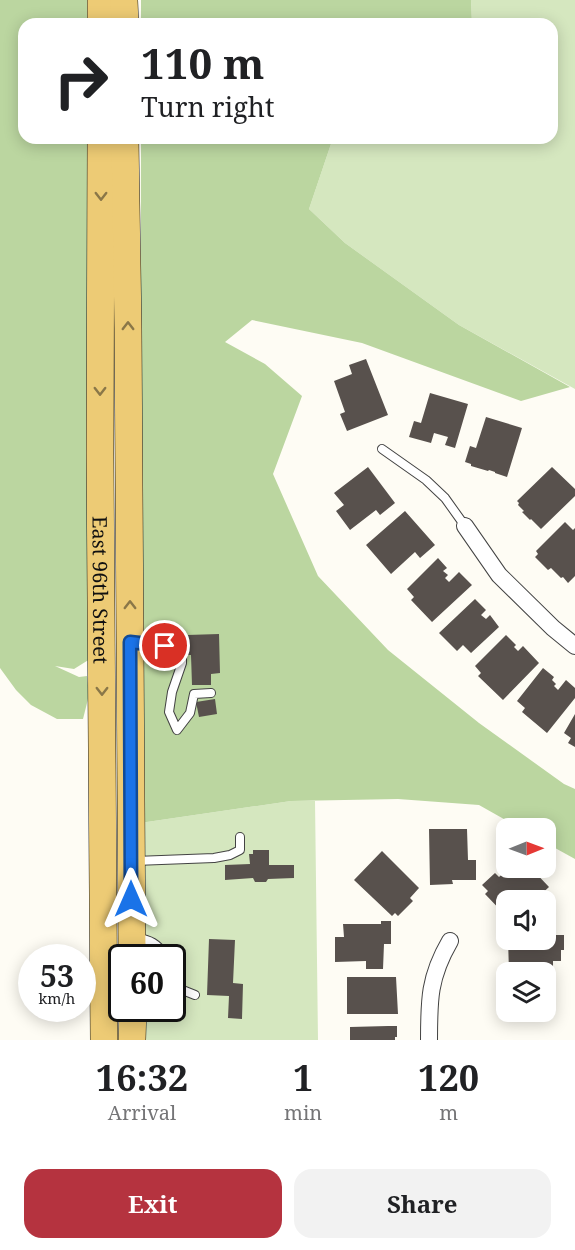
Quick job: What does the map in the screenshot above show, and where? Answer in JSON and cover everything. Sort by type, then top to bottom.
[{"type":"main road","points":[[100,0],[101,18]]},
{"type":"main road","points":[[124,0],[124,18]]},
{"type":"main road","name":"East 96th Street","points":[[101,144],[100,454],[104,1040]]},
{"type":"main road","name":"East 96th Street","points":[[125,144],[128,262],[132,944]]},
{"type":"main road","points":[[132,1040],[133,1022]]},
{"type":"street","points":[[465,526],[499,575],[575,646]]},
{"type":"street","points":[[429,1040],[430,993],[434,975],[450,941]]},
{"type":"lane","points":[[382,449],[426,480],[446,498],[465,526]]},
{"type":"lane","points":[[130,642],[165,646],[182,656],[169,712],[177,730],[190,713],[194,694],[211,693]]},
{"type":"lane","points":[[131,861],[214,858],[230,855],[240,850],[240,837]]},
{"type":"lane","points":[[140,944],[150,940],[155,944]]},
{"type":"lane","points":[[186,991],[195,995]]},
{"type":"green space","points":[[0,0],[88,0],[88,18],[18,18],[18,144],[88,144],[90,659],[74,669],[55,666],[79,677],[87,676],[89,695],[83,719],[57,719],[31,705],[16,690],[0,668]]},
{"type":"green space","points":[[141,0],[471,0],[472,18],[141,18]]},
{"type":"green space","points":[[471,0],[575,0],[575,389],[459,325],[345,243],[309,209],[331,144],[558,144],[558,18],[472,18]]},
{"type":"green space","points":[[141,144],[331,144],[309,209],[345,243],[459,325],[570,387],[521,401],[362,343],[252,320],[225,342],[265,364],[302,396],[273,474],[318,576],[388,650],[479,723],[564,784],[575,789],[575,859],[556,849],[556,818],[502,818],[479,805],[398,799],[291,801],[140,823]]},
{"type":"green space","points":[[291,801],[315,801],[318,1040],[140,1040],[140,1022],[186,1022],[186,944],[140,944],[140,823]]},
{"type":"building","points":[[366,359],[388,415],[347,431],[340,414],[345,412],[334,381],[352,374],[349,365]]},
{"type":"building","points":[[430,393],[468,404],[455,448],[445,445],[448,437],[434,433],[431,443],[409,437],[414,421],[421,423]]},
{"type":"building","points":[[486,417],[522,428],[507,477],[465,462],[470,446],[476,448]]},
{"type":"building","points":[[368,467],[395,503],[380,515],[376,510],[350,530],[336,511],[344,505],[334,493]]},
{"type":"building","points":[[552,467],[575,489],[575,496],[541,529],[522,512],[524,511],[517,501]]},
{"type":"building","points":[[405,511],[435,545],[420,558],[415,552],[391,574],[366,545]]},
{"type":"building","points":[[565,522],[573,530],[575,528],[575,576],[568,583],[551,568],[548,570],[535,557],[538,554],[536,551]]},
{"type":"building","points":[[438,558],[447,568],[443,571],[448,575],[445,578],[449,582],[459,572],[472,585],[432,622],[411,600],[414,597],[407,589]]},
{"type":"building","points":[[475,599],[486,610],[481,615],[486,619],[490,615],[499,627],[471,653],[463,645],[457,651],[439,633]]},
{"type":"building","points":[[219,634],[220,673],[211,674],[211,685],[192,685],[191,655],[188,655],[187,635]]},
{"type":"building","points":[[506,635],[516,645],[514,647],[518,651],[523,646],[539,663],[503,700],[478,676],[481,673],[475,666]]},
{"type":"building","points":[[543,668],[554,677],[552,680],[558,690],[566,680],[575,688],[575,698],[547,733],[522,712],[525,708],[517,701]]},
{"type":"building","points":[[215,699],[217,714],[199,717],[196,702]]},
{"type":"building","points":[[575,714],[575,747],[568,743],[571,738],[564,733]]},
{"type":"building","points":[[429,829],[467,829],[468,860],[476,860],[476,880],[452,880],[453,884],[430,885]]},
{"type":"building","points":[[253,850],[269,850],[269,865],[294,865],[294,878],[268,879],[266,882],[255,882],[253,878],[225,880],[225,865],[250,864],[249,854],[253,854]]},
{"type":"building","points":[[382,851],[419,888],[410,898],[413,901],[398,916],[395,913],[392,916],[354,880]]},
{"type":"building","points":[[495,873],[496,878],[540,878],[549,887],[546,890],[496,890],[496,906],[485,894],[488,891],[482,885]]},
{"type":"building","points":[[381,921],[391,921],[391,944],[384,944],[383,969],[366,969],[366,961],[335,962],[335,937],[344,937],[343,924],[381,924]]},
{"type":"building","points":[[556,935],[564,935],[561,961],[509,962],[508,950],[556,950]]},
{"type":"building","points":[[209,939],[235,940],[233,983],[243,984],[242,1019],[228,1018],[229,996],[207,995]]},
{"type":"building","points":[[347,977],[396,977],[398,1014],[347,1014]]},
{"type":"building","points":[[397,1026],[395,1040],[350,1040],[350,1027]]},
{"type":"route","points":[[131,899],[130,642],[165,646]]}]
